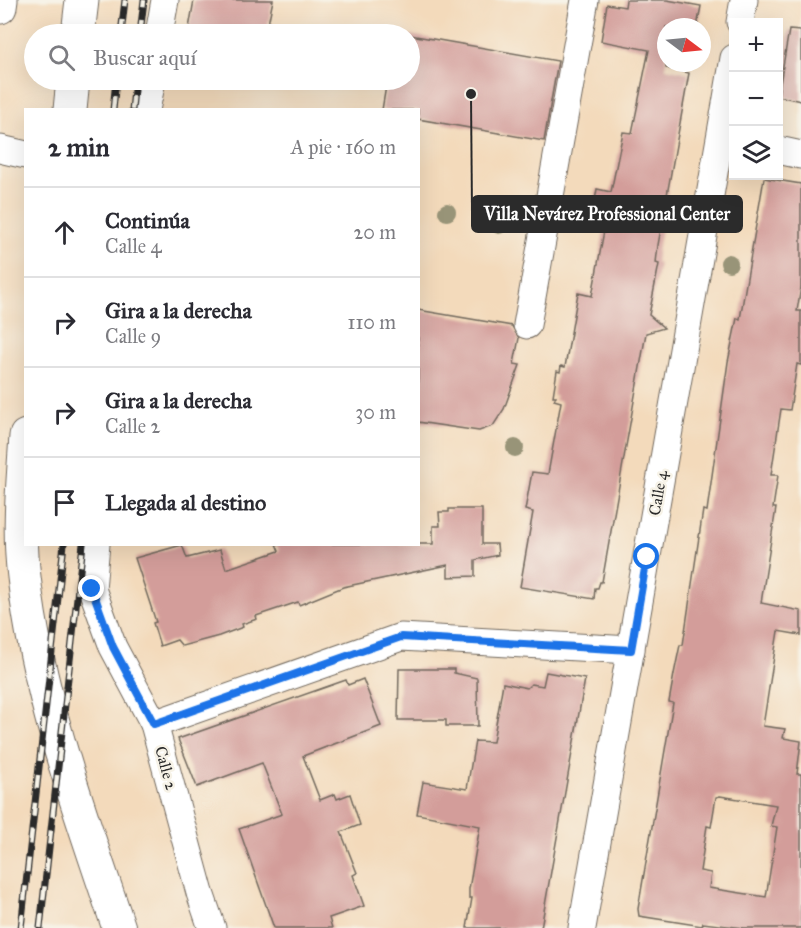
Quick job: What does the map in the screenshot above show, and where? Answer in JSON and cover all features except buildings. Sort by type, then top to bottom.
[{"type":"main road","points":[[0,7],[1,0]]},
{"type":"main road","points":[[79,24],[82,0]]},
{"type":"main road","points":[[70,108],[72,90]]},
{"type":"main road","points":[[24,463],[20,518],[23,576],[39,676],[119,928]]},
{"type":"street","points":[[161,24],[165,0]]},
{"type":"street","points":[[527,325],[585,0]]},
{"type":"street","points":[[741,18],[744,0]]},
{"type":"street","name":"Calle 4","points":[[582,928],[631,650],[727,138],[733,72]]},
{"type":"street","points":[[146,108],[150,90]]},
{"type":"street","points":[[0,148],[24,154]]},
{"type":"street","points":[[783,151],[801,155]]},
{"type":"street","name":"Calle 2","points":[[96,546],[92,589],[113,647],[154,724],[200,893],[212,928]]},
{"type":"street","points":[[154,724],[401,637],[631,650]]},
{"type":"railway","points":[[122,24],[125,0]]},
{"type":"railway","points":[[141,24],[144,0]]},
{"type":"railway","points":[[113,108],[115,90]]},
{"type":"railway","points":[[132,108],[134,90]]},
{"type":"railway","points":[[21,928],[64,546]]},
{"type":"railway","points":[[40,928],[83,546]]},
{"type":"place","name":"Villa Nevárez Professional Center","points":[[471,94]]},
{"type":"route","points":[[92,589],[113,647],[154,724],[401,637],[631,650],[647,557]]}]
